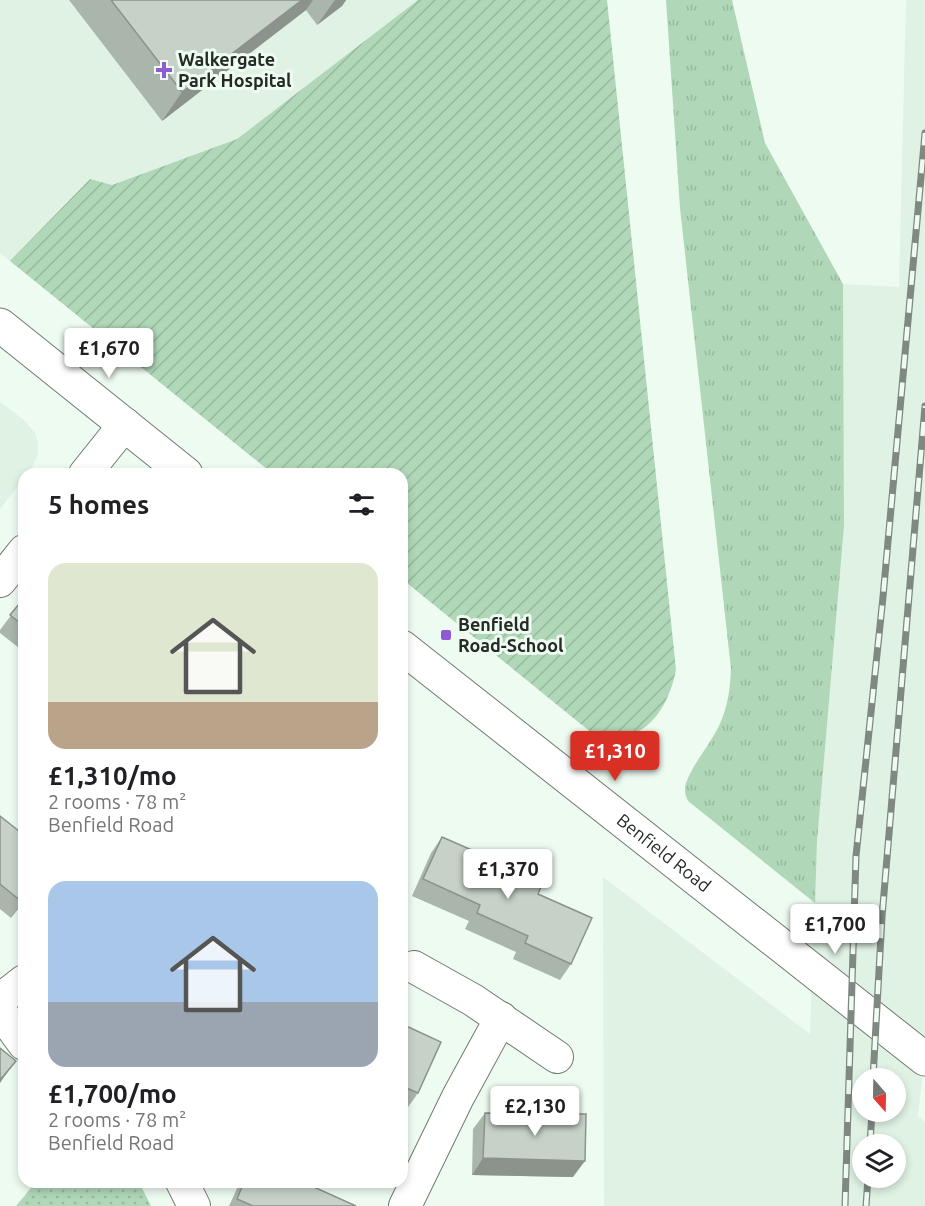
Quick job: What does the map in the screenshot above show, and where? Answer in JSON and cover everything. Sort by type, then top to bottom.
[{"type":"street","points":[[0,325],[179,468]]},
{"type":"street","points":[[90,468],[125,424]]},
{"type":"street","points":[[0,581],[18,558]]},
{"type":"street","name":"Benfield Road","points":[[408,652],[925,1059]]},
{"type":"street","points":[[414,967],[445,983],[501,1018],[557,1057]]},
{"type":"street","points":[[0,1000],[18,986]]},
{"type":"street","points":[[0,1011],[18,1036]]},
{"type":"street","points":[[405,1206],[458,1097],[501,1018]]},
{"type":"street","points":[[185,1188],[194,1206]]},
{"type":"shaded area","name":"Walkergate Park Hospital","points":[[0,0],[418,0],[237,139],[112,185],[90,179],[10,261],[0,253]]},
{"type":"shaded area","points":[[906,0],[925,0],[925,1056],[918,1116],[925,1122],[925,1206],[604,1206],[603,877],[810,1034],[817,842],[844,526],[843,284],[899,287]]},
{"type":"shaded area","points":[[0,402],[24,420],[35,433],[38,455],[32,468],[18,468],[18,486],[0,509]]},
{"type":"green space","points":[[418,0],[607,0],[676,670],[660,711],[641,730],[614,739],[598,738],[408,584],[408,468],[266,468],[10,261],[90,179],[112,185],[237,139]]},
{"type":"green space","points":[[666,0],[732,0],[765,143],[843,284],[844,526],[817,842],[815,903],[688,801],[685,792],[686,783],[694,766],[723,716],[728,699],[731,669],[680,208]]},
{"type":"green space","points":[[31,1188],[142,1188],[151,1206],[16,1206]]},
{"type":"building","points":[[111,0],[302,0],[182,92]]},
{"type":"building","points":[[18,605],[18,621],[10,615]]},
{"type":"building","points":[[0,816],[18,830],[18,899],[0,884]]},
{"type":"building","points":[[442,837],[490,858],[488,863],[541,887],[538,894],[592,918],[571,964],[525,943],[528,936],[477,913],[480,905],[423,879]]},
{"type":"building","points":[[408,1027],[441,1042],[418,1093],[408,1089]]},
{"type":"building","points":[[0,1048],[16,1061],[0,1080]]},
{"type":"building","points":[[485,1113],[586,1114],[585,1161],[483,1158]]},
{"type":"building","points":[[242,1188],[316,1188],[356,1206],[253,1206],[237,1199]]},
{"type":"railway","points":[[845,1206],[856,856],[883,597],[925,133]]},
{"type":"railway","points":[[874,1068],[882,917],[925,406]]},
{"type":"railway","points":[[871,1122],[871,1134]]},
{"type":"railway","points":[[866,1206],[867,1188]]},
{"type":"place","name":"Walkergate Park Hospital","points":[[164,70]]},
{"type":"place","name":"Benfield Road-School","points":[[446,635]]}]
